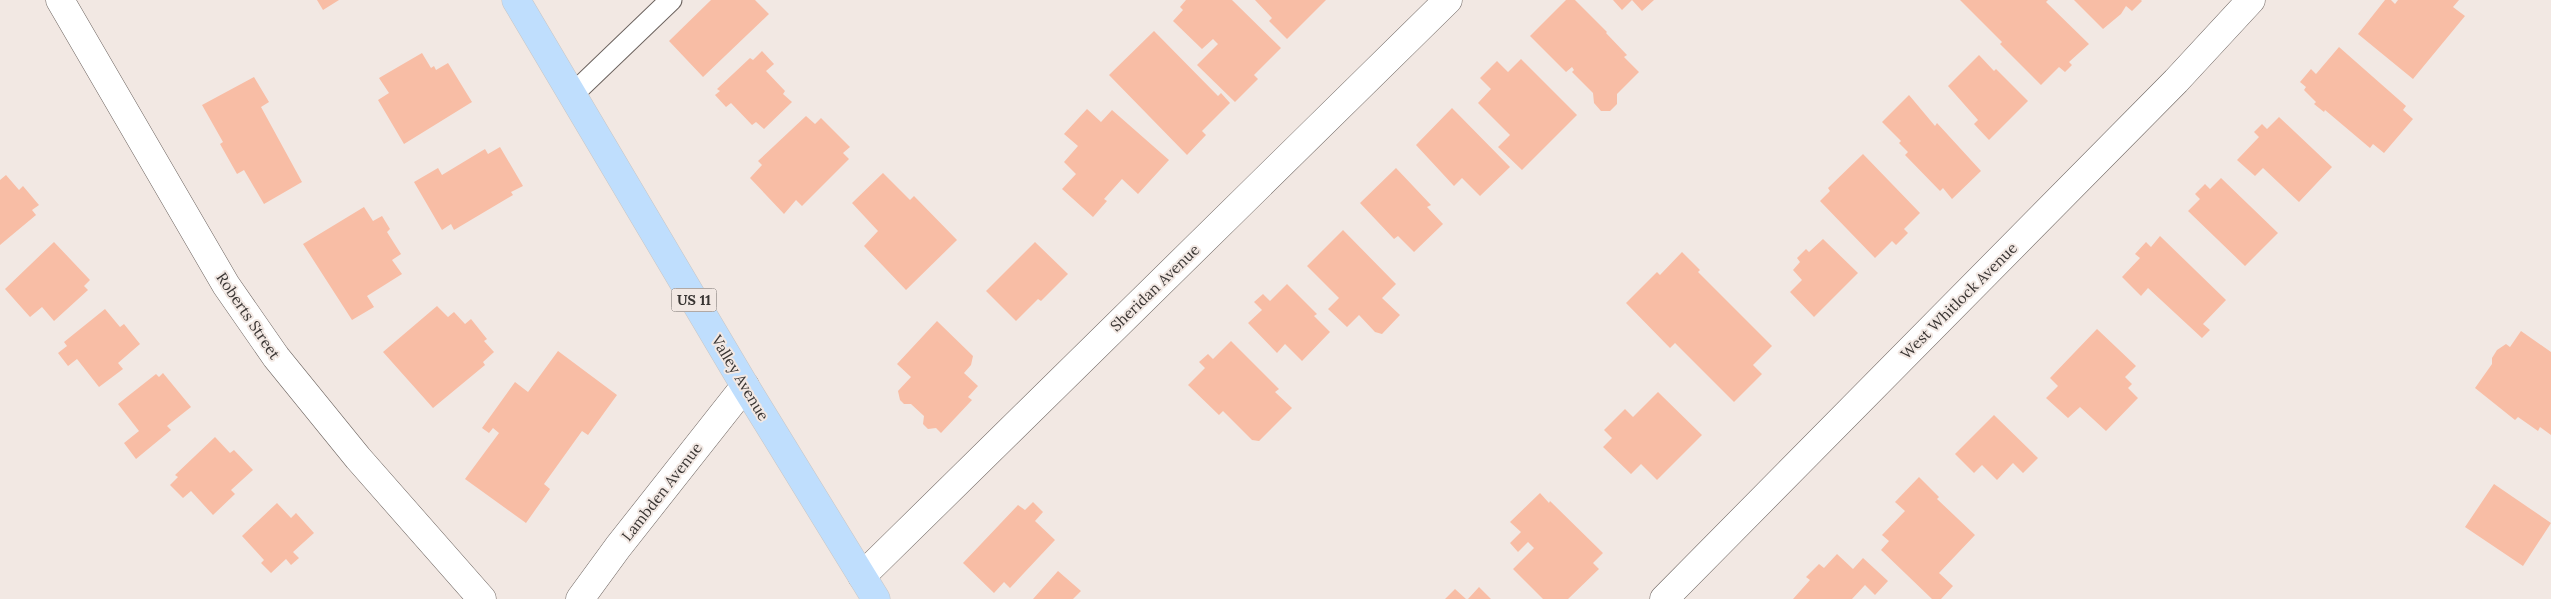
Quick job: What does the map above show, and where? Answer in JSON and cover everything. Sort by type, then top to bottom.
[{"type":"main road","name":"Valley Avenue","points":[[516,0],[745,386],[876,599]]},
{"type":"street","name":"Roberts Street","points":[[60,0],[226,285],[276,357],[358,458],[482,599]]},
{"type":"street","name":"West Whitlock Avenue","points":[[1664,599],[2176,81],[2252,0]]},
{"type":"street","name":"Sheridan Avenue","points":[[862,576],[1432,6]]},
{"type":"street","name":"Lambden Avenue","points":[[580,599],[618,547],[745,386]]},
{"type":"lane","points":[[572,95],[671,0]]},
{"type":"building","points":[[317,0],[339,0],[323,10]]},
{"type":"building","points":[[711,0],[755,0],[769,14],[703,77],[669,41]]},
{"type":"building","points":[[1186,0],[1232,0],[1281,48],[1254,75],[1258,79],[1235,102],[1197,65],[1218,44],[1213,39],[1202,49],[1173,21],[1183,10],[1180,7]]},
{"type":"building","points":[[1255,0],[1326,0],[1287,39],[1269,21],[1272,18]]},
{"type":"building","points":[[1566,0],[1575,0],[1607,32],[1627,55],[1624,57],[1639,72],[1617,94],[1617,104],[1610,111],[1601,111],[1594,103],[1593,93],[1572,72],[1574,70],[1572,67],[1566,72],[1530,36]]},
{"type":"building","points":[[1613,0],[1632,0],[1622,10]]},
{"type":"building","points":[[1632,0],[1654,0],[1642,11]]},
{"type":"building","points":[[1960,0],[2048,0],[2046,2],[2089,44],[2069,62],[2072,65],[2065,72],[2059,67],[2041,85]]},
{"type":"building","points":[[2074,0],[2142,1],[2132,11],[2126,6],[2121,14],[2103,29]]},
{"type":"building","points":[[2385,0],[2391,0],[2395,4],[2398,0],[2459,0],[2453,7],[2465,16],[2413,79],[2358,34]]},
{"type":"building","points":[[1154,31],[1218,96],[1221,93],[1230,103],[1202,131],[1206,135],[1187,155],[1109,75]]},
{"type":"building","points":[[2339,47],[2406,106],[2403,110],[2413,119],[2384,153],[2373,144],[2370,148],[2325,110],[2324,112],[2314,104],[2316,102],[2304,90],[2306,87],[2300,82],[2311,69],[2316,74]]},
{"type":"building","points":[[762,51],[774,64],[766,71],[785,91],[783,94],[792,102],[764,129],[756,122],[752,125],[731,103],[726,107],[715,95],[720,91],[717,89],[750,58],[753,60]]},
{"type":"building","points":[[422,53],[431,68],[434,66],[436,70],[448,63],[472,102],[404,144],[378,100],[389,93],[379,78]]},
{"type":"building","points":[[1979,55],[2028,101],[1989,140],[1974,124],[1978,120],[1948,86]]},
{"type":"building","points":[[1521,59],[1577,115],[1522,170],[1498,147],[1510,135],[1478,103],[1491,89],[1480,78],[1497,61],[1508,72]]},
{"type":"building","points":[[254,77],[269,102],[261,107],[302,182],[264,204],[244,170],[237,174],[220,144],[223,142],[202,105]]},
{"type":"building","points":[[1909,95],[1935,126],[1937,123],[1981,171],[1952,199],[1943,188],[1940,191],[1905,155],[1908,152],[1899,143],[1901,141],[1882,122]]},
{"type":"building","points":[[1452,108],[1510,167],[1480,196],[1462,178],[1454,186],[1416,145]]},
{"type":"building","points":[[1087,109],[1101,122],[1112,110],[1169,160],[1138,194],[1122,179],[1104,199],[1107,201],[1093,217],[1062,189],[1076,174],[1064,162],[1078,146],[1064,134]]},
{"type":"building","points":[[806,116],[815,124],[821,118],[850,147],[843,153],[849,159],[802,206],[796,200],[784,214],[750,178],[762,165],[758,161]]},
{"type":"building","points":[[2279,117],[2332,167],[2299,202],[2263,168],[2255,176],[2237,160],[2259,137],[2254,132],[2262,124],[2267,129]]},
{"type":"building","points":[[500,147],[523,186],[511,192],[513,195],[454,230],[451,224],[442,230],[414,182],[438,168],[442,175],[485,149],[488,154]]},
{"type":"building","points":[[1863,154],[1920,213],[1904,229],[1908,233],[1896,245],[1892,241],[1875,258],[1820,201],[1830,191],[1828,188]]},
{"type":"building","points":[[1396,168],[1431,205],[1427,207],[1443,224],[1414,252],[1398,236],[1394,239],[1360,203]]},
{"type":"building","points":[[883,173],[910,200],[914,196],[957,240],[906,290],[864,246],[878,231],[852,203]]},
{"type":"building","points":[[6,175],[19,190],[23,186],[39,205],[32,210],[36,215],[0,245],[0,180]]},
{"type":"building","points":[[2221,178],[2278,233],[2245,266],[2188,211],[2200,199],[2195,194],[2205,184],[2210,189]]},
{"type":"building","points":[[364,207],[373,221],[382,216],[390,229],[387,232],[401,254],[392,260],[402,274],[367,296],[374,307],[352,320],[303,244]]},
{"type":"building","points":[[1343,230],[1396,284],[1382,298],[1400,315],[1382,334],[1375,332],[1359,315],[1347,327],[1328,309],[1339,298],[1307,266]]},
{"type":"building","points":[[2160,236],[2226,300],[2203,324],[2210,330],[2202,338],[2148,288],[2141,296],[2122,277],[2140,258],[2135,254],[2146,242],[2151,247]]},
{"type":"building","points":[[1823,239],[1858,273],[1814,317],[1790,292],[1802,280],[1793,270],[1800,262],[1797,258],[1806,249],[1809,252]]},
{"type":"building","points":[[54,242],[90,280],[84,286],[88,290],[54,321],[42,307],[30,317],[5,289]]},
{"type":"building","points":[[1035,242],[1068,274],[1041,301],[1038,299],[1016,321],[986,291]]},
{"type":"building","points":[[1682,252],[1700,270],[1698,272],[1772,346],[1753,365],[1762,374],[1734,402],[1675,343],[1670,348],[1626,303],[1657,272],[1660,275]]},
{"type":"building","points":[[1287,284],[1317,314],[1314,316],[1330,332],[1302,361],[1285,344],[1277,353],[1248,323],[1262,310],[1254,302],[1263,294],[1270,301]]},
{"type":"building","points":[[437,306],[448,317],[454,312],[465,324],[471,319],[487,339],[484,341],[494,352],[483,362],[485,365],[433,408],[383,352]]},
{"type":"building","points":[[105,309],[120,327],[124,324],[140,344],[118,363],[123,369],[99,387],[77,359],[68,366],[58,353],[67,346],[64,342]]},
{"type":"building","points":[[937,321],[973,356],[971,365],[964,373],[978,386],[968,397],[972,400],[941,433],[936,428],[928,429],[923,424],[924,416],[911,404],[904,404],[900,400],[898,391],[911,377],[897,364]]},
{"type":"building","points":[[2097,329],[2136,366],[2125,377],[2132,384],[2128,388],[2138,398],[2106,431],[2080,407],[2068,418],[2046,398],[2058,386],[2050,378]]},
{"type":"building","points":[[2521,331],[2551,352],[2551,435],[2540,427],[2538,431],[2518,417],[2515,420],[2475,388],[2492,364],[2492,358],[2497,350],[2506,344],[2510,347]]},
{"type":"building","points":[[1231,341],[1279,389],[1275,392],[1292,408],[1259,441],[1252,440],[1223,411],[1219,415],[1188,385],[1205,368],[1199,362],[1208,354],[1213,359]]},
{"type":"building","points":[[558,351],[617,395],[588,435],[582,431],[544,484],[550,489],[526,523],[465,479],[499,433],[493,428],[489,433],[482,428],[515,382],[528,392]]},
{"type":"building","points":[[163,373],[191,407],[167,426],[171,430],[136,459],[124,443],[139,431],[118,404],[156,374],[159,377]]},
{"type":"building","points":[[1658,392],[1702,435],[1657,480],[1641,464],[1631,474],[1603,447],[1612,438],[1604,430],[1625,409],[1633,417]]},
{"type":"building","points":[[1994,415],[2038,458],[2023,473],[2013,463],[1997,480],[1982,465],[1974,473],[1955,454]]},
{"type":"building","points":[[215,437],[230,453],[234,450],[253,470],[231,490],[235,494],[213,515],[191,491],[183,498],[170,485],[178,477],[175,475]]},
{"type":"building","points":[[1919,477],[1939,497],[1937,499],[1975,535],[1939,573],[1953,586],[1941,599],[1932,599],[1881,550],[1889,541],[1882,535],[1905,511],[1895,502]]},
{"type":"building","points":[[2494,484],[2551,523],[2523,566],[2465,527]]},
{"type":"building","points":[[1540,493],[1603,553],[1593,563],[1599,569],[1568,599],[1543,599],[1513,569],[1534,548],[1528,542],[1518,552],[1510,543],[1521,532],[1510,522]]},
{"type":"building","points":[[1033,502],[1043,512],[1035,521],[1055,540],[1010,588],[1004,582],[994,593],[963,563],[1018,505],[1025,510]]},
{"type":"building","points":[[277,503],[291,518],[296,513],[314,533],[293,552],[299,558],[291,565],[286,559],[271,573],[261,563],[264,560],[242,536]]},
{"type":"building","points":[[1837,554],[1853,569],[1863,558],[1888,581],[1875,595],[1865,585],[1852,599],[1793,599],[1810,580],[1806,577],[1819,564],[1824,568]]},
{"type":"building","points":[[1058,571],[1081,591],[1073,599],[1033,599]]},
{"type":"building","points":[[1479,587],[1491,599],[1468,599]]},
{"type":"building","points":[[1455,589],[1466,599],[1445,599]]}]
